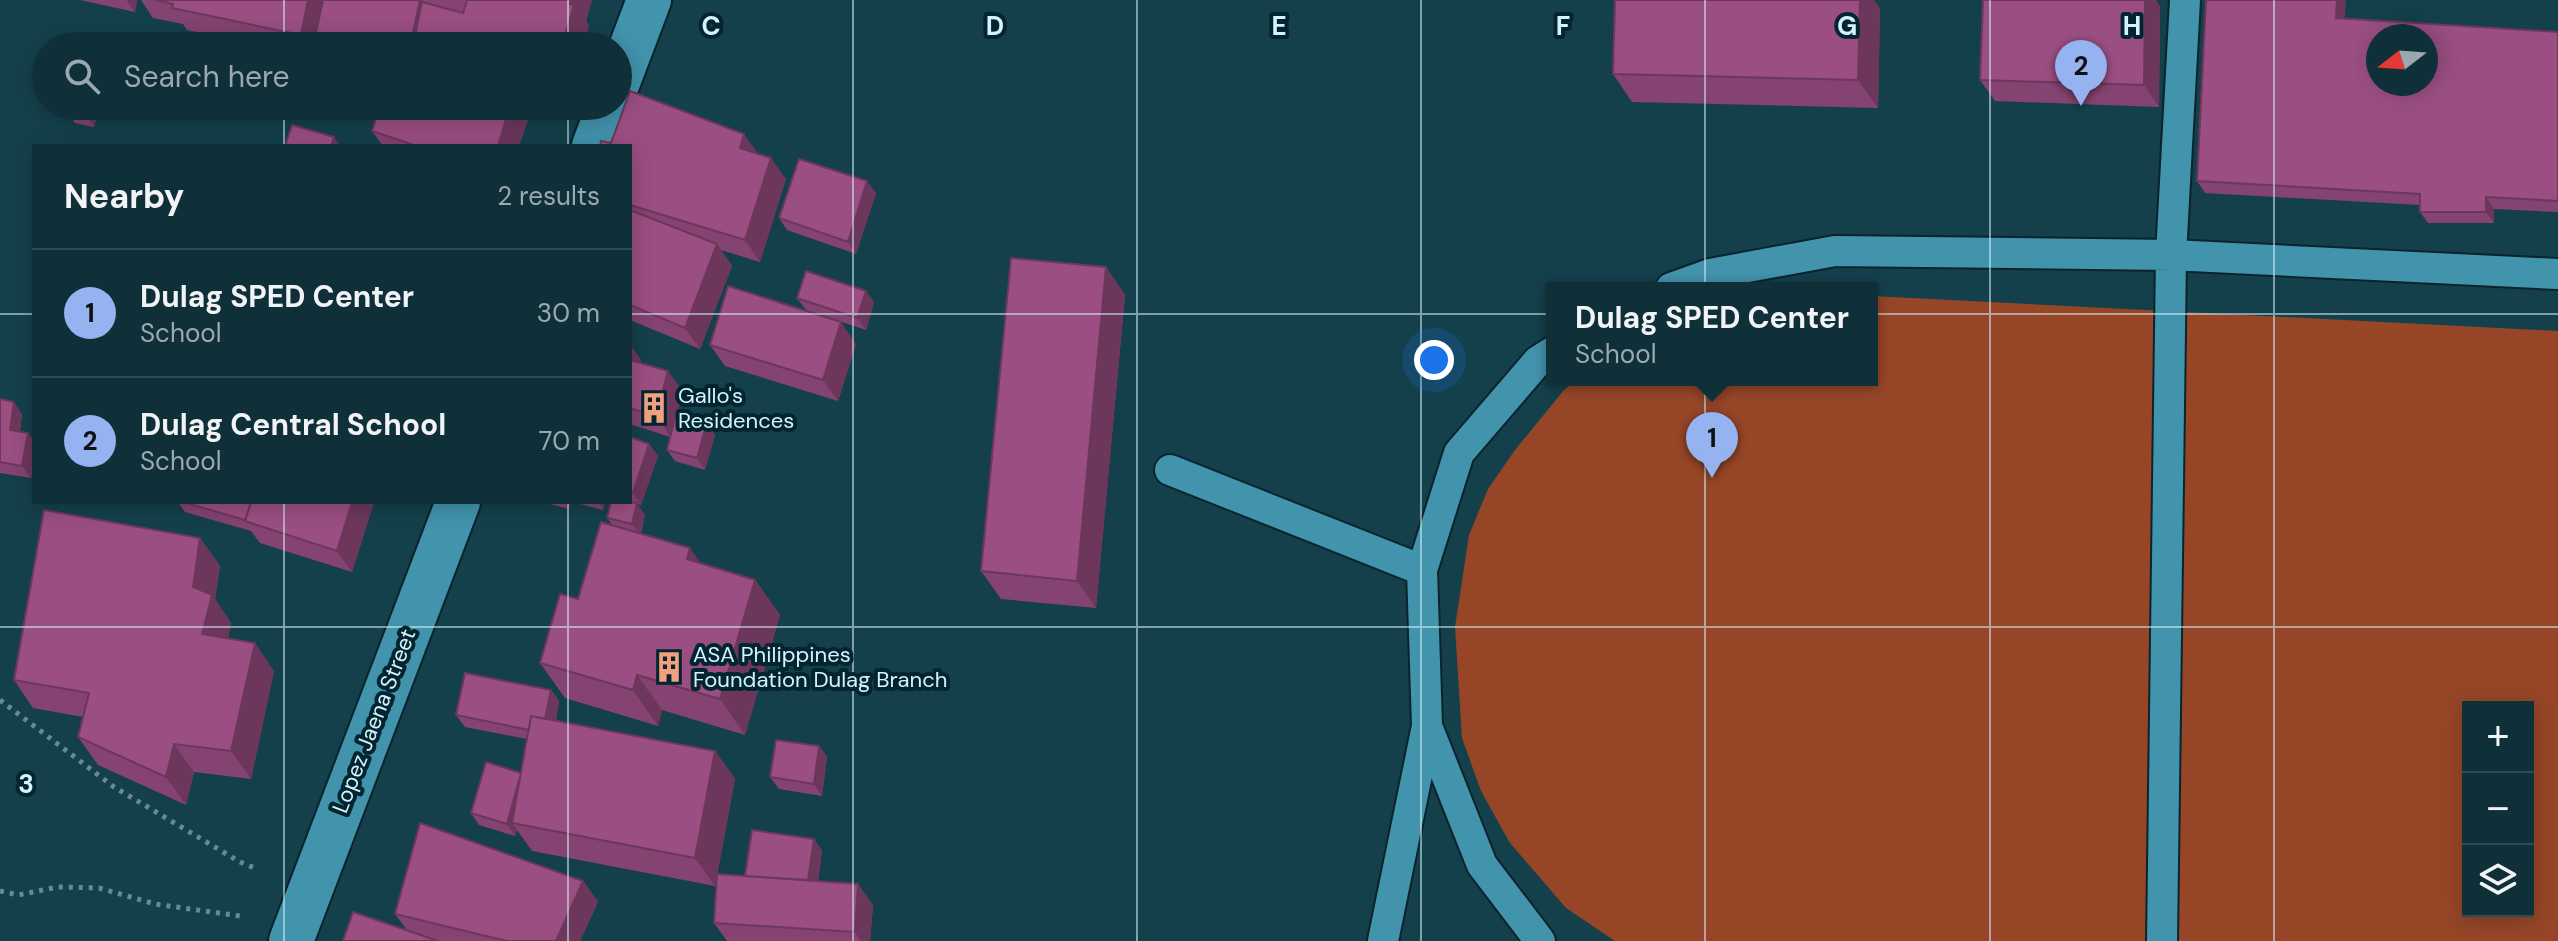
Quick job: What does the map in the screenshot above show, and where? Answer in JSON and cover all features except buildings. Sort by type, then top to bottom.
[{"type":"street","points":[[632,45],[649,0]]},
{"type":"street","points":[[595,144],[604,120]]},
{"type":"street","name":"Lopez Jaena Street","points":[[299,920],[457,504]]},
{"type":"lane","points":[[2162,941],[2171,255],[2185,0]]},
{"type":"lane","points":[[1688,282],[1710,274],[1835,251],[2171,255],[2558,274]]},
{"type":"lane","points":[[1383,941],[1427,726],[1422,570],[1459,453],[1538,361],[1546,356]]},
{"type":"lane","points":[[1170,470],[1422,570]]},
{"type":"lane","points":[[1427,726],[1482,865],[1540,941]]},
{"type":"path","points":[[0,700],[114,787],[240,862],[299,920]]},
{"type":"path","points":[[0,891],[18,895],[58,887],[99,888],[155,904],[299,920]]},
{"type":"shaded area","points":[[1878,296],[2558,331],[2558,941],[1615,941],[1566,908],[1510,843],[1481,791],[1462,738],[1455,627],[1469,535],[1488,489],[1515,450],[1569,386],[1878,386]]},
{"type":"place","name":"Dulag Central School","points":[[2081,106]]},
{"type":"place","name":"Gallo's Residences","points":[[654,408]]},
{"type":"place","name":"Dulag SPED Center","points":[[1712,478]]},
{"type":"place","name":"ASA Philippines Foundation Dulag Branch","points":[[669,667]]}]
